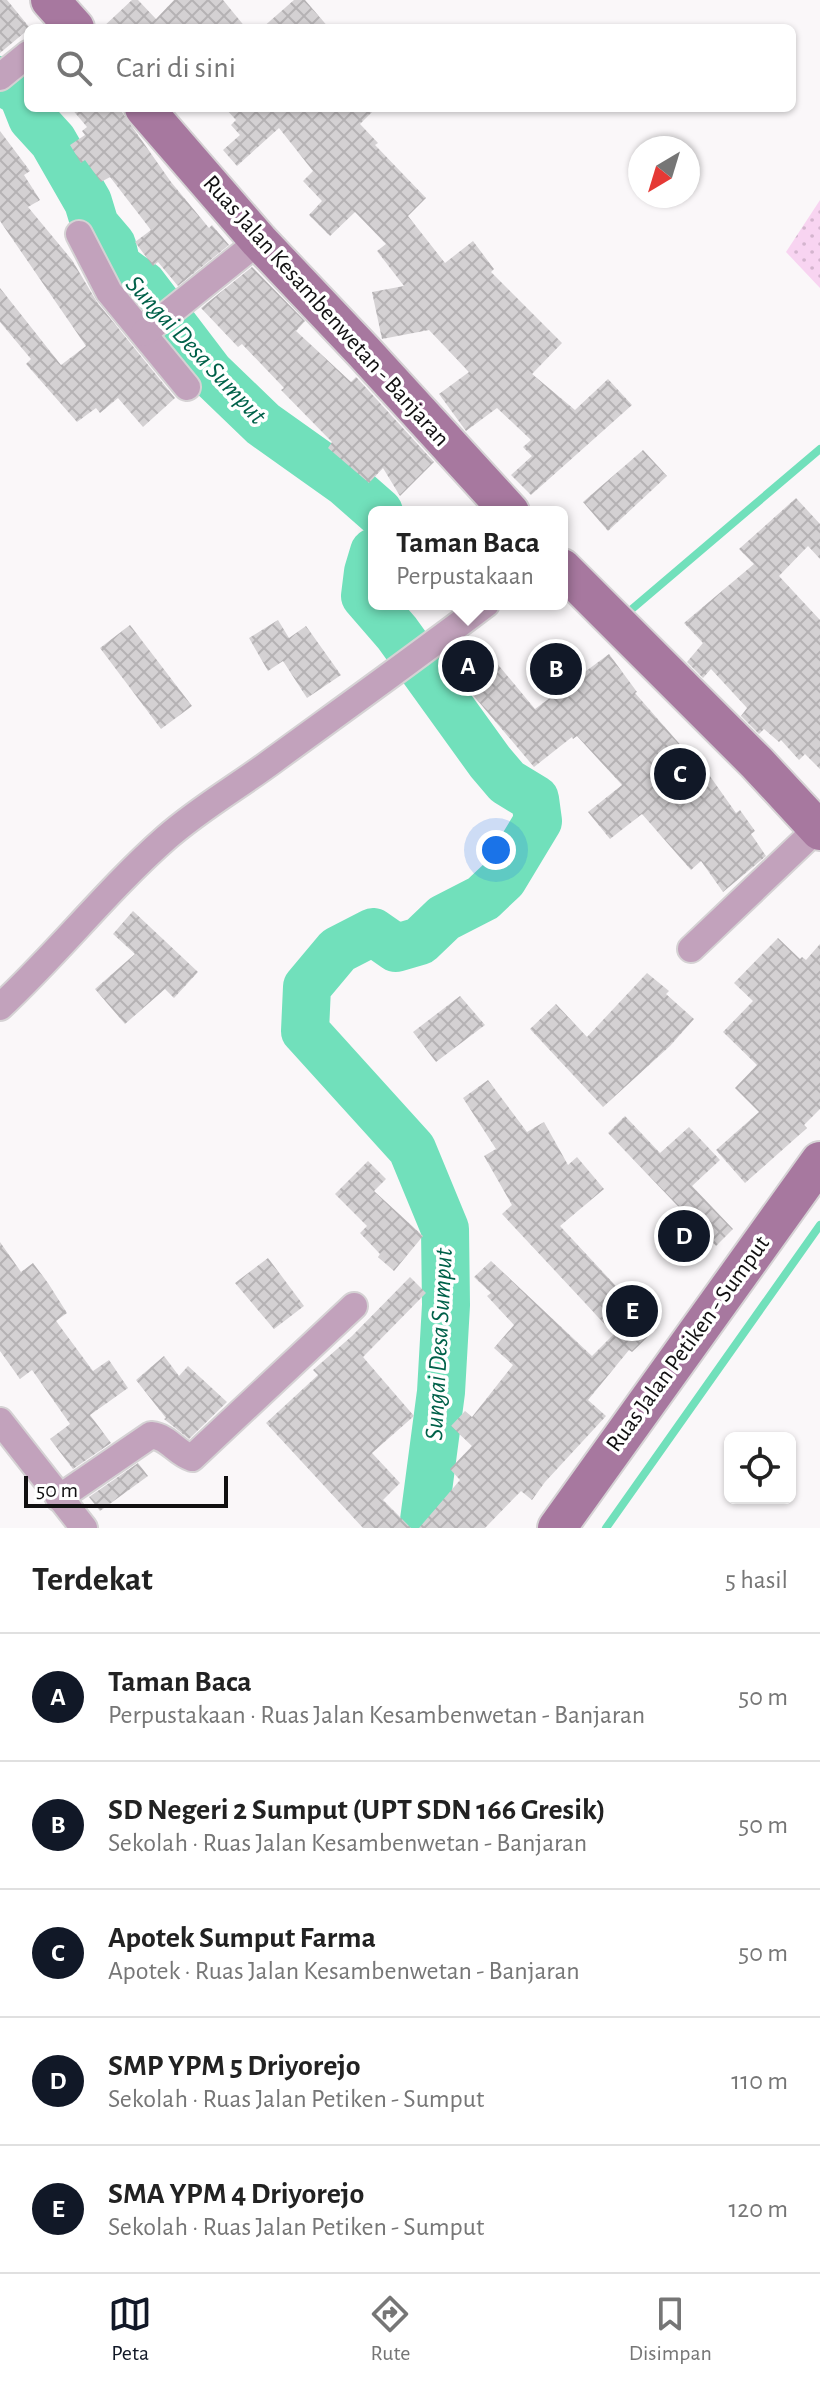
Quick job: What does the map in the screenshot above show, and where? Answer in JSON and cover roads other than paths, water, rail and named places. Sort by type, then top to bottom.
[{"type":"main road","name":"Ruas Jalan Kesambenwetan - Banjaran","points":[[147,112],[259,241],[505,506]]},
{"type":"main road","points":[[568,574],[819,829]]},
{"type":"main road","name":"Ruas Jalan Petiken - Sumput","points":[[557,1528],[820,1161]]},
{"type":"street","points":[[79,234],[109,292],[157,324],[187,387]]},
{"type":"street","points":[[157,324],[259,241]]},
{"type":"street","points":[[0,1007],[55,954],[130,872],[203,807],[271,762],[478,610]]},
{"type":"street","points":[[691,949],[819,829]]},
{"type":"street","points":[[59,1498],[151,1435],[165,1438],[186,1457],[192,1458],[354,1306]]},
{"type":"street","points":[[0,1421],[84,1528]]},
{"type":"waterway","name":"Sungai Desa Sumput","points":[[0,80],[22,93],[24,98]]},
{"type":"waterway","name":"Sungai Desa Sumput","points":[[30,112],[53,141],[88,202],[95,225],[112,245],[117,266],[143,285],[210,373],[263,424],[346,483],[372,506]]},
{"type":"waterway","points":[[632,609],[820,449]]},
{"type":"waterway","name":"Sungai Desa Sumput","points":[[368,572],[365,596],[368,599]]},
{"type":"waterway","name":"Sungai Desa Sumput","points":[[377,610],[490,762],[507,782],[535,799],[538,821],[503,879],[483,898],[444,918],[420,941],[396,948],[373,932],[338,950],[307,987],[305,1031],[412,1149],[445,1229],[446,1305],[441,1392],[423,1528]]},
{"type":"waterway","points":[[606,1528],[820,1225]]},
{"type":"place","name":"Taman Baca","points":[[468,666]]},
{"type":"place","name":"SD Negeri 2 Sumput (UPT SDN 166 Gresik)","points":[[556,669]]},
{"type":"place","name":"Apotek Sumput Farma","points":[[680,774]]},
{"type":"place","name":"SMP YPM 5 Driyorejo","points":[[684,1236]]},
{"type":"place","name":"SMA YPM 4 Driyorejo","points":[[632,1311]]}]
